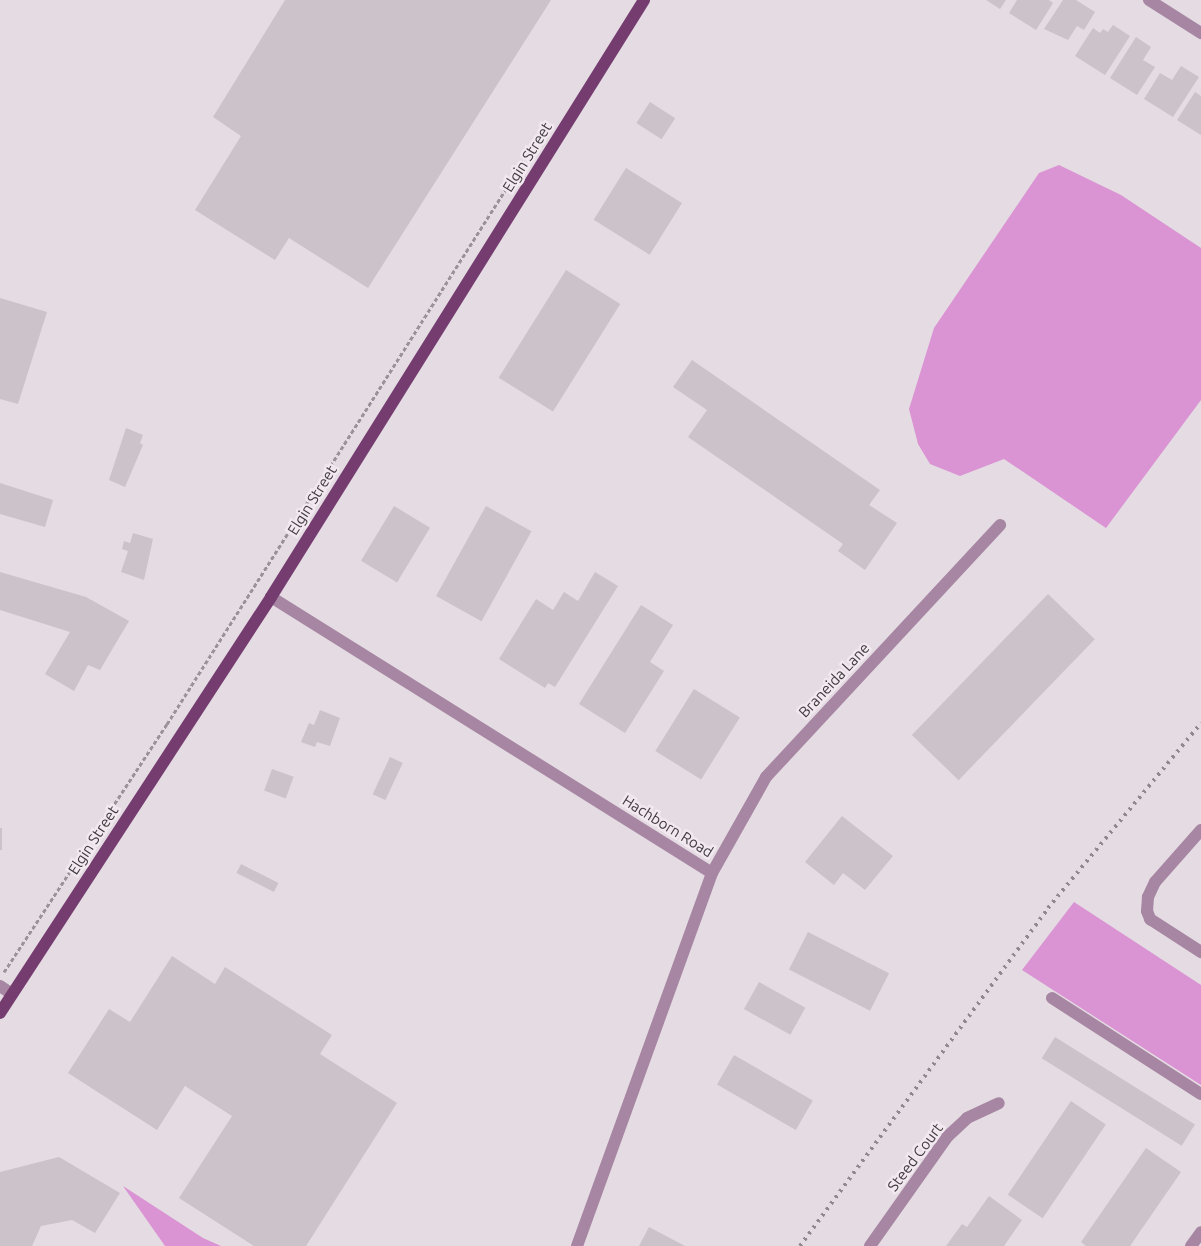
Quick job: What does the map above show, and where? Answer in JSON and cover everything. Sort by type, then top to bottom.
[{"type":"main road","name":"Elgin Street","points":[[0,1013],[271,597],[644,0]]},
{"type":"street","points":[[1149,0],[1201,33]]},
{"type":"street","name":"Braneida Lane","points":[[712,873],[766,777],[1000,525]]},
{"type":"street","name":"Hachborn Road","points":[[271,597],[712,873],[577,1246]]},
{"type":"street","points":[[1201,830],[1156,882],[1147,911],[1150,920],[1201,952]]},
{"type":"street","points":[[0,986],[12,994]]},
{"type":"street","points":[[1052,998],[1201,1094]]},
{"type":"street","name":"Steed Court","points":[[870,1246],[948,1136],[967,1118],[999,1104]]},
{"type":"street","points":[[1191,1246],[1201,1232]]},
{"type":"path","points":[[0,978],[151,748],[540,135]]},
{"type":"shaded area","points":[[1059,165],[1121,195],[1201,248],[1201,400],[1106,528],[1004,459],[960,476],[930,464],[918,444],[909,409],[934,328],[1039,173]]},
{"type":"shaded area","points":[[1074,902],[1201,985],[1201,1085],[1022,970]]},
{"type":"shaded area","points":[[123,1186],[203,1238],[221,1246],[165,1246]]},
{"type":"building","points":[[285,0],[551,0],[368,288],[289,238],[275,260],[195,210],[241,136],[213,117]]},
{"type":"building","points":[[986,0],[1006,0],[1000,9]]},
{"type":"building","points":[[1017,0],[1049,0],[1053,3],[1036,30],[1009,13]]},
{"type":"building","points":[[1063,0],[1076,0],[1095,12],[1084,30],[1077,26],[1068,40],[1044,29]]},
{"type":"building","points":[[1113,25],[1130,36],[1105,75],[1075,56],[1093,28],[1100,33],[1103,29],[1108,32]]},
{"type":"building","points":[[1136,37],[1151,47],[1143,60],[1155,67],[1137,95],[1110,78]]},
{"type":"building","points":[[1181,66],[1199,77],[1173,117],[1144,99],[1160,73],[1172,80]]},
{"type":"building","points":[[1195,92],[1201,96],[1201,135],[1177,120]]},
{"type":"building","points":[[650,102],[675,118],[662,139],[636,123]]},
{"type":"building","points":[[626,168],[682,203],[650,255],[594,220]]},
{"type":"building","points":[[566,270],[620,304],[553,412],[499,378]]},
{"type":"building","points":[[0,298],[47,312],[18,404],[0,399]]},
{"type":"building","points":[[692,360],[880,490],[869,505],[897,523],[865,570],[838,551],[843,544],[688,437],[707,410],[673,387]]},
{"type":"building","points":[[126,428],[143,435],[140,443],[143,445],[125,487],[109,480]]},
{"type":"building","points":[[0,483],[53,500],[45,527],[0,514]]},
{"type":"building","points":[[394,506],[430,528],[397,582],[361,561]]},
{"type":"building","points":[[486,506],[531,531],[482,621],[436,596]]},
{"type":"building","points":[[133,533],[153,539],[144,580],[121,572],[128,551],[122,549],[124,541],[130,543]]},
{"type":"building","points":[[0,572],[86,597],[129,621],[100,670],[88,665],[74,691],[45,674],[70,632],[0,610]]},
{"type":"building","points":[[595,572],[618,586],[555,687],[548,683],[545,688],[499,659],[536,599],[553,610],[564,592],[578,601]]},
{"type":"building","points":[[1048,594],[1095,639],[959,780],[912,735]]},
{"type":"building","points":[[641,605],[673,625],[650,662],[664,671],[625,733],[579,704]]},
{"type":"building","points":[[694,689],[740,718],[701,780],[655,751]]},
{"type":"building","points":[[320,710],[340,718],[330,746],[317,742],[315,747],[301,742],[309,723],[314,725]]},
{"type":"building","points":[[390,757],[403,763],[385,800],[373,794]]},
{"type":"building","points":[[272,769],[294,777],[286,798],[264,791]]},
{"type":"building","points":[[842,816],[893,856],[865,890],[843,873],[834,885],[805,862]]},
{"type":"building","points":[[0,828],[2,828],[2,850],[0,850]]},
{"type":"building","points":[[241,864],[278,883],[274,892],[236,873]]},
{"type":"building","points":[[808,932],[889,973],[870,1011],[789,969]]},
{"type":"building","points":[[172,956],[215,984],[225,967],[332,1035],[320,1054],[397,1103],[306,1246],[254,1246],[179,1198],[232,1116],[185,1086],[157,1130],[68,1073],[109,1009],[130,1022]]},
{"type":"building","points":[[759,982],[805,1008],[790,1035],[744,1009]]},
{"type":"building","points":[[1055,1037],[1195,1124],[1182,1146],[1042,1058]]},
{"type":"building","points":[[734,1055],[813,1100],[796,1130],[717,1084]]},
{"type":"building","points":[[1071,1101],[1106,1124],[1043,1218],[1008,1195]]},
{"type":"building","points":[[1146,1148],[1181,1172],[1130,1246],[1086,1246],[1081,1242]]},
{"type":"building","points":[[59,1157],[120,1193],[95,1233],[72,1220],[41,1226],[32,1246],[0,1246],[0,1172]]},
{"type":"building","points":[[989,1196],[1022,1220],[1004,1246],[946,1246],[962,1224],[967,1227]]},
{"type":"building","points":[[649,1227],[685,1246],[639,1246]]},
{"type":"railway","points":[[800,1246],[1048,908],[1201,723]]}]
